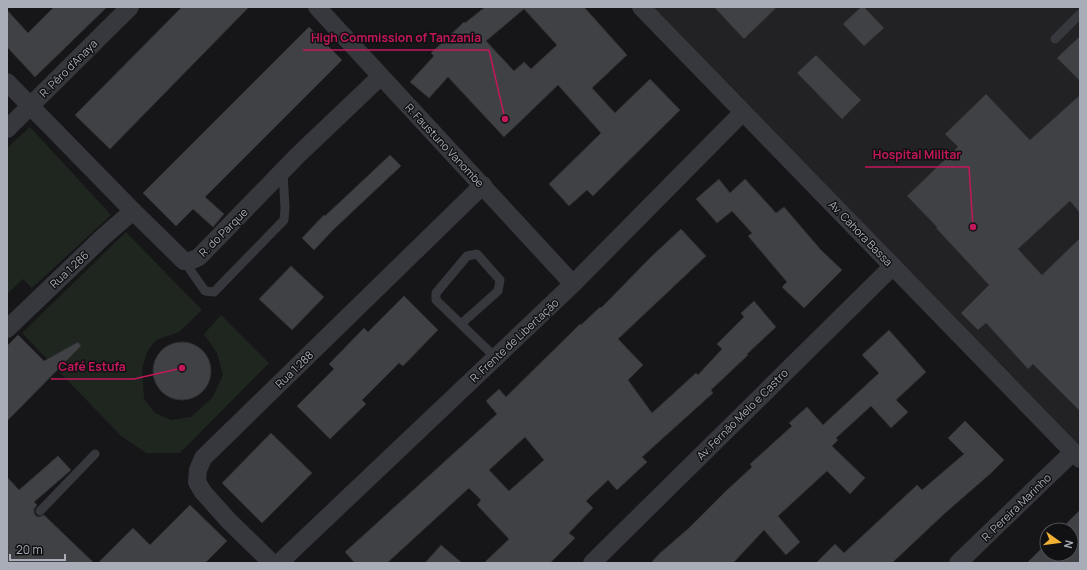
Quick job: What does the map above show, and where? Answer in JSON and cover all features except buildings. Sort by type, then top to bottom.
[{"type":"street","name":"R. Pêro d'Anaya","points":[[7,129],[130,7]]},
{"type":"street","name":"R. Faustuno Vanombe","points":[[316,7],[380,77],[483,185],[573,284]]},
{"type":"street","name":"Av. Cahora Bassa","points":[[642,7],[1076,455]]},
{"type":"street","name":"R. do Parque","points":[[184,261],[190,261],[200,257],[297,156],[380,77]]},
{"type":"street","points":[[7,82],[184,261]]},
{"type":"street","name":"R. Frente de Libertação","points":[[279,563],[573,284],[743,112]]},
{"type":"street","name":"Rua 1.288","points":[[272,563],[228,520],[203,492],[198,482],[198,470],[203,458],[483,185]]},
{"type":"street","name":"Rua 1.286","points":[[7,328],[103,237],[133,211]]},
{"type":"street","name":"Av. Fernão Melo e Castro","points":[[592,563],[893,266]]},
{"type":"street","name":"R. Pereira Marinho","points":[[958,563],[1076,455]]},
{"type":"lane","points":[[1055,39],[1080,14]]},
{"type":"lane","points":[[184,261],[205,292],[214,292],[284,220],[285,208],[283,170]]},
{"type":"lane","points":[[461,324],[498,291],[500,280],[477,254],[467,256],[436,293],[436,300],[496,358]]},
{"type":"lane","points":[[40,511],[95,454]]},
{"type":"shaded area","points":[[653,7],[1080,7],[1080,448]]},
{"type":"shaded area","points":[[30,127],[111,215],[32,288],[23,279],[7,294],[7,148]]},
{"type":"shaded area","points":[[126,232],[202,310],[179,332],[156,340],[147,352],[142,369],[144,399],[155,413],[171,420],[191,417],[212,398],[223,375],[217,353],[204,334],[221,315],[269,363],[180,453],[146,453],[121,436],[22,333]]},
{"type":"place","name":"High Commission of Tanzania","points":[[505,119]]},
{"type":"place","name":"Hospital Militar","points":[[973,227]]},
{"type":"place","name":"Café Estufa","points":[[182,368]]}]
